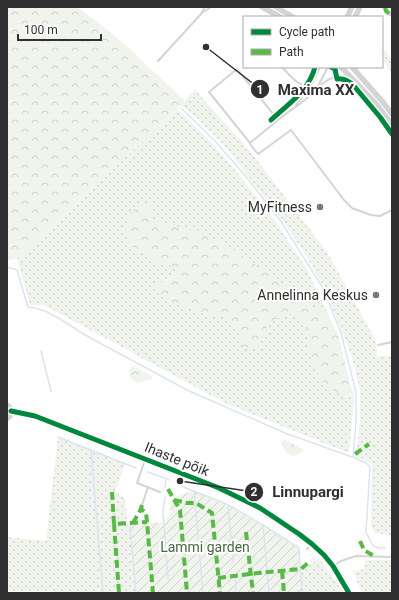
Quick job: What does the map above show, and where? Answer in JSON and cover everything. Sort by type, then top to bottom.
[{"type":"street","points":[[262,7],[278,16]]},
{"type":"street","points":[[276,7],[291,16]]},
{"type":"street","points":[[348,16],[352,7]]},
{"type":"street","points":[[385,7],[386,11],[392,14]]},
{"type":"street","points":[[342,68],[376,104],[392,125]]},
{"type":"street","points":[[353,68],[392,114]]},
{"type":"street","points":[[358,68],[363,78]]},
{"type":"street","points":[[7,406],[11,411],[10,416],[7,418]]},
{"type":"street","name":"Ihaste põik","points":[[11,411],[35,416],[146,459],[219,488],[260,508],[312,544],[324,555],[333,566],[349,593]]},
{"type":"lane","points":[[201,14],[205,7]]},
{"type":"lane","points":[[158,61],[201,14],[211,7]]},
{"type":"lane","points":[[283,68],[296,82],[305,86],[317,87]]},
{"type":"lane","points":[[294,108],[311,87],[320,68]]},
{"type":"lane","points":[[317,87],[327,68]]},
{"type":"lane","points":[[278,120],[237,69],[209,92],[258,154],[291,130],[352,208],[371,215],[380,216],[392,210]]},
{"type":"lane","points":[[250,143],[301,103],[317,87],[327,80],[336,76],[343,76],[356,82]]},
{"type":"lane","points":[[378,346],[392,342]]},
{"type":"lane","points":[[146,459],[137,483],[160,492]]},
{"type":"lane","points":[[142,505],[148,487]]},
{"type":"lane","points":[[308,549],[312,544]]},
{"type":"lane","points":[[333,566],[356,556],[392,557]]},
{"type":"green space","points":[[7,7],[78,7],[120,40],[185,101],[20,257],[7,261]]},
{"type":"green space","points":[[383,48],[392,59],[392,73],[383,60]]},
{"type":"green space","points":[[195,90],[250,151],[327,252],[376,341],[377,357],[392,356],[392,536],[375,533],[371,527],[372,464],[356,456],[360,421],[360,391],[352,357],[325,289],[305,254],[281,218],[229,151],[200,121],[181,105]]},
{"type":"green space","points":[[177,109],[211,142],[276,222],[308,271],[328,314],[308,305],[294,291],[275,279],[175,226],[164,225],[152,219],[133,248],[156,262],[168,264],[179,271],[176,276],[164,280],[161,296],[197,311],[230,320],[234,323],[240,334],[243,346],[250,349],[268,325],[277,318],[292,313],[300,317],[306,326],[308,350],[318,375],[323,383],[343,396],[354,398],[349,453],[227,404],[44,305],[30,305],[17,258],[20,257]]},
{"type":"green space","points":[[150,204],[152,219],[164,225],[175,226],[198,232],[221,242],[294,291],[308,305],[328,314],[338,335],[354,398],[343,396],[323,383],[318,375],[308,350],[306,326],[300,317],[292,313],[277,318],[268,325],[262,341],[256,349],[250,349],[243,346],[240,334],[231,320],[195,311],[168,300],[160,295],[155,288],[157,285],[176,276],[179,271],[168,264],[156,262],[133,248],[125,233],[129,217],[136,207]]},
{"type":"green space","points":[[133,366],[152,376],[152,378],[137,383],[130,377],[129,370]]},
{"type":"green space","points":[[58,437],[125,464],[115,492],[125,498],[127,521],[131,524],[137,593],[54,593],[54,591],[7,591],[7,537],[46,541]]},
{"type":"green space","points":[[284,439],[304,450],[293,456],[286,452],[281,444]]},
{"type":"green space","name":"Lammi garden","points":[[194,491],[220,502],[246,516],[299,548],[302,593],[137,593],[131,524],[165,522],[170,512],[172,499]]},
{"type":"green space","points":[[319,558],[344,593],[302,593],[301,573]]},
{"type":"green space","points":[[365,560],[392,560],[392,593],[362,593],[353,571],[364,569]]},
{"type":"waterway","points":[[181,108],[216,142],[248,179],[280,220],[323,288],[341,333],[356,392],[356,422],[353,457],[366,463],[370,467],[366,532],[373,546],[385,548]]},
{"type":"waterway","points":[[7,267],[17,270],[28,307],[45,311],[85,335],[187,390],[285,433],[352,457]]},
{"type":"waterway","points":[[41,351],[51,391]]},
{"type":"waterway","points":[[58,437],[136,468]]},
{"type":"waterway","points":[[91,450],[103,593]]},
{"type":"waterway","points":[[148,472],[169,480]]},
{"type":"waterway","points":[[165,488],[166,480]]},
{"type":"waterway","points":[[181,486],[230,506],[299,548],[302,593]]},
{"type":"waterway","points":[[194,491],[203,593]]},
{"type":"waterway","points":[[165,497],[163,511],[168,579]]},
{"type":"waterway","points":[[228,506],[233,561]]},
{"type":"waterway","points":[[130,524],[136,593]]},
{"type":"waterway","points":[[263,525],[269,593]]},
{"type":"waterway","points":[[235,575],[236,593]]},
{"type":"marked path","points":[[385,7],[386,11],[392,14]]},
{"type":"marked path","points":[[355,454],[369,444]]},
{"type":"marked path","points":[[168,489],[180,510],[187,593]]},
{"type":"marked path","points":[[112,492],[114,524],[147,522]]},
{"type":"marked path","points":[[174,500],[187,503],[196,503],[212,513],[220,593]]},
{"type":"marked path","points":[[142,505],[141,509],[146,513],[153,593]]},
{"type":"marked path","points":[[133,523],[141,509]]},
{"type":"marked path","points":[[114,524],[119,593]]},
{"type":"marked path","points":[[246,532],[253,593]]},
{"type":"marked path","points":[[360,541],[364,550],[374,556]]},
{"type":"marked path","points":[[218,578],[301,569],[309,562]]},
{"type":"marked path","points":[[282,571],[284,593]]},
{"type":"cycle path","points":[[271,120],[291,103],[303,90],[312,76],[315,68]]},
{"type":"cycle path","points":[[333,68],[335,69],[337,79],[346,80],[354,86],[392,134]]},
{"type":"cycle path","points":[[11,411],[35,416],[219,488],[260,508],[299,534],[324,555],[333,566],[349,593]]},
{"type":"place","name":"Maxima XX","points":[[206,47]]},
{"type":"place","name":"MyFitness","points":[[320,207]]},
{"type":"place","name":"Annelinna Keskus","points":[[376,295]]},
{"type":"place","name":"Linnupargi","points":[[180,481]]}]
